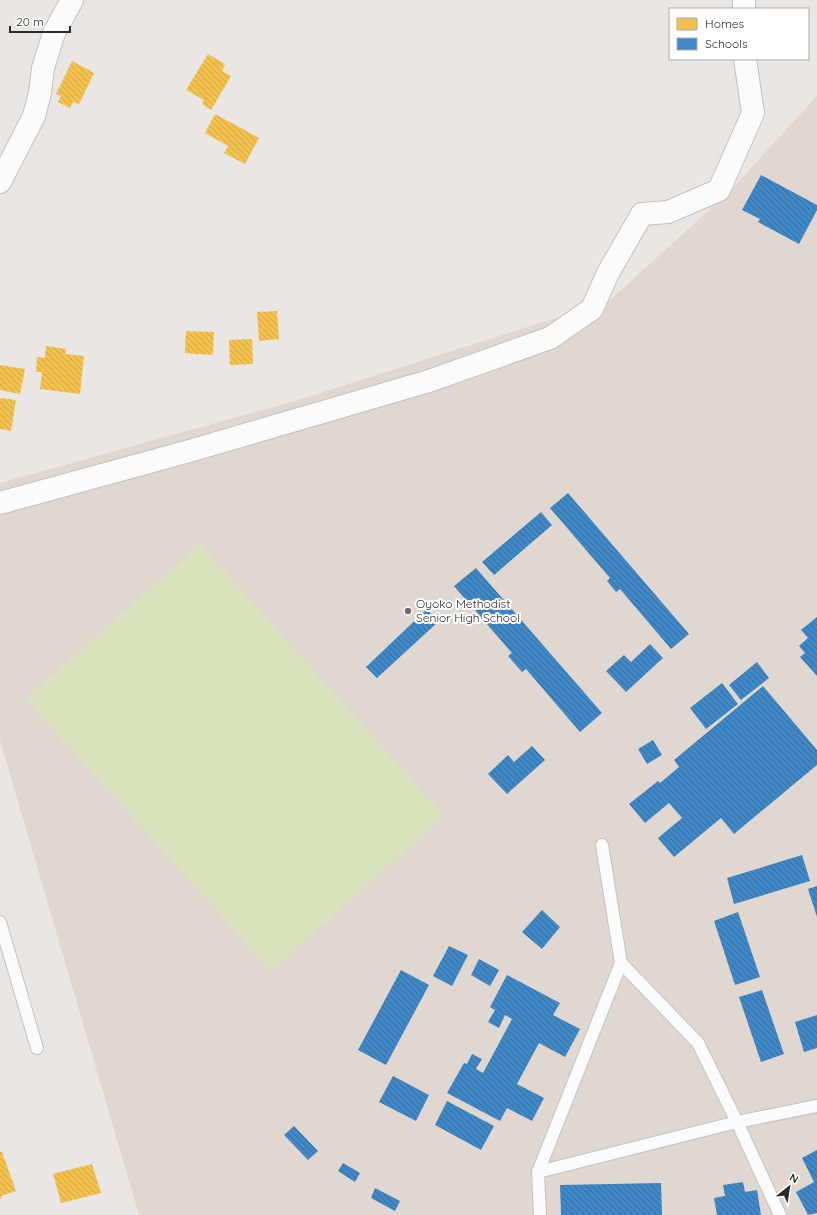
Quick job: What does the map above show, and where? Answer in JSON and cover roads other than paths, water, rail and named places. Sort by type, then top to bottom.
[{"type":"street","points":[[0,182],[34,116],[40,93],[43,68],[54,32],[72,0]]},
{"type":"street","points":[[0,503],[194,450],[421,383],[550,338],[592,309],[608,273],[642,214],[668,212],[719,190],[753,113],[745,60]]},
{"type":"lane","points":[[540,1215],[538,1172],[621,964],[602,844]]},
{"type":"lane","points":[[0,922],[37,1048]]},
{"type":"lane","points":[[621,964],[698,1043],[738,1122],[780,1215]]},
{"type":"lane","points":[[538,1172],[738,1122],[817,1106]]},
{"type":"place","name":"Oyoko Methodist Senior High School","points":[[408,611]]}]
